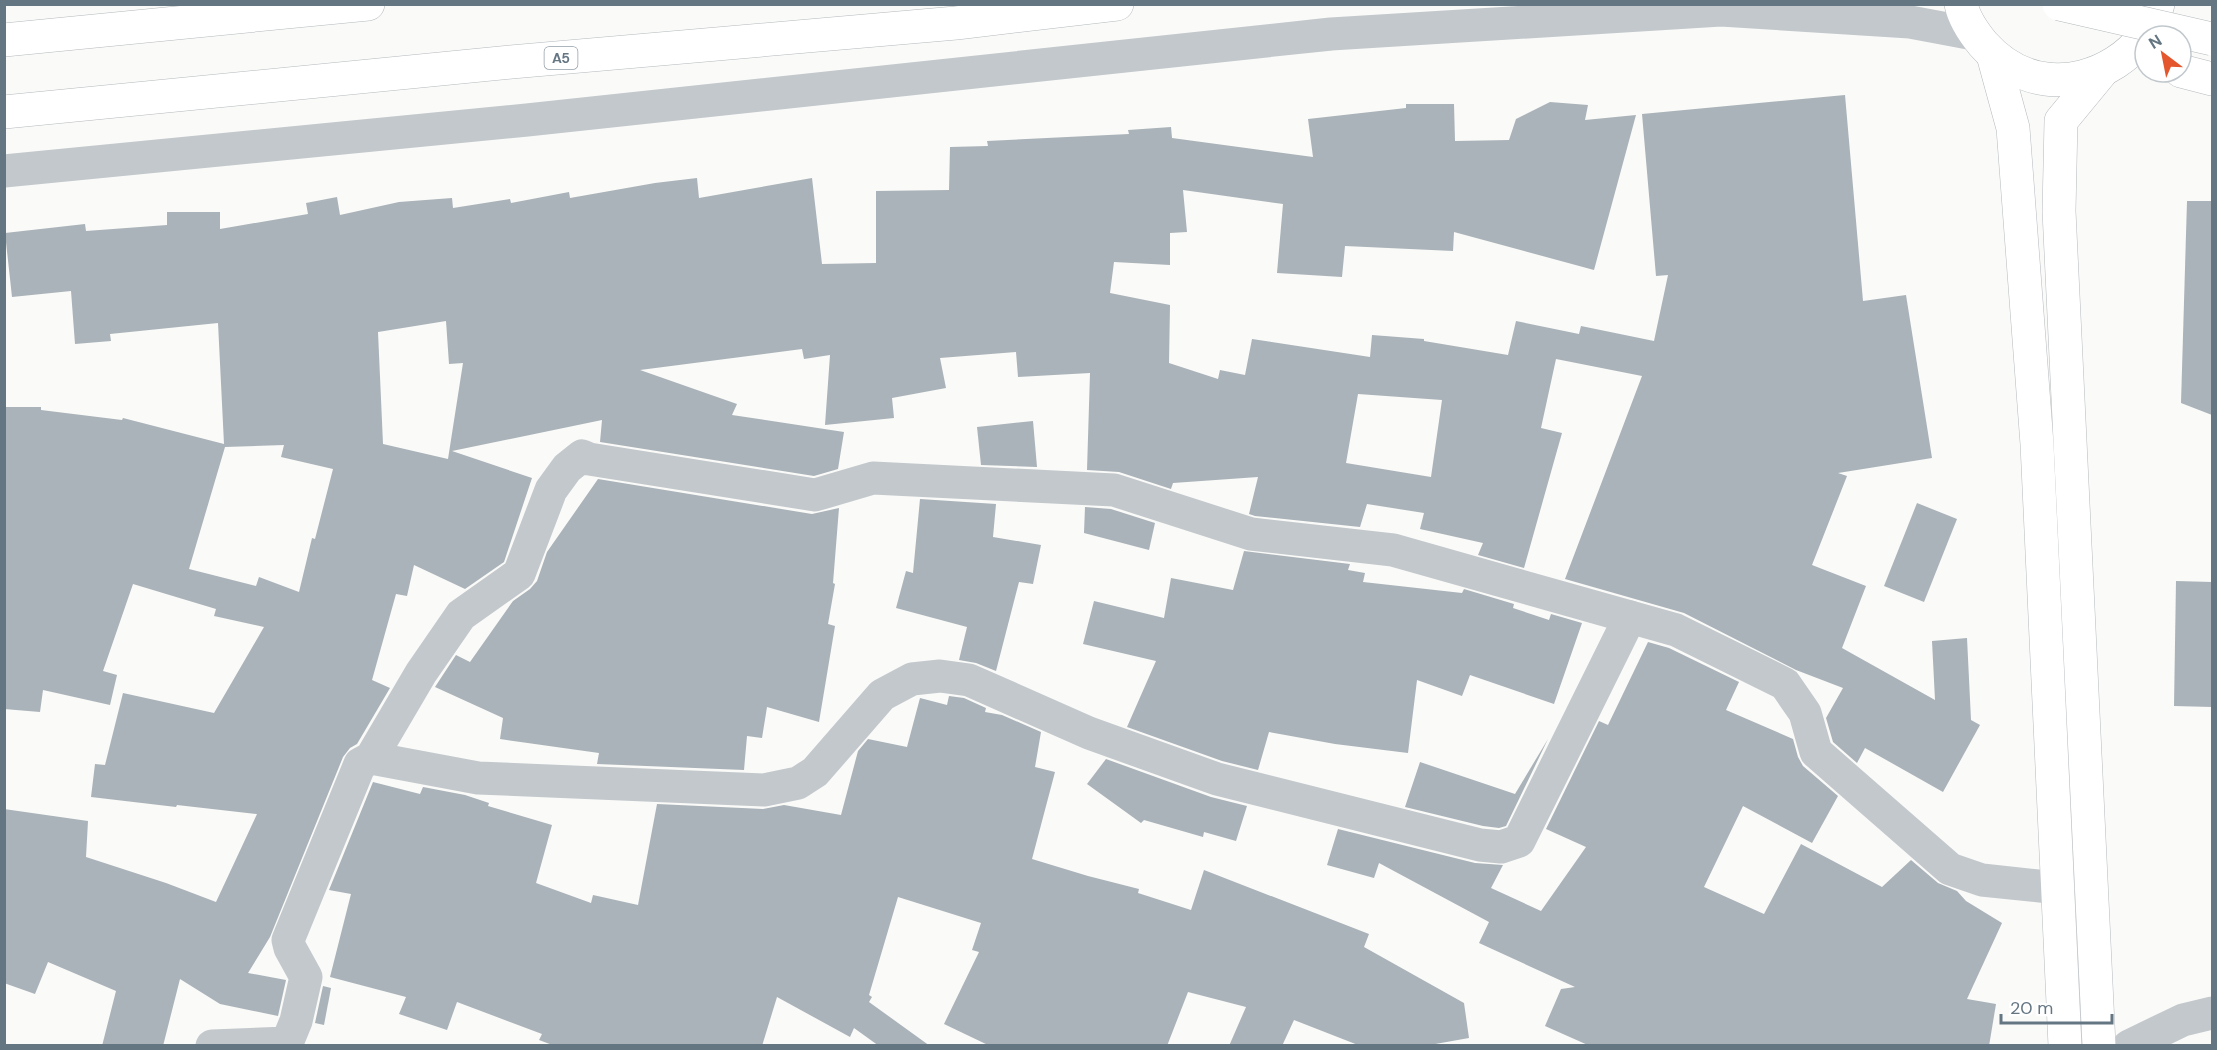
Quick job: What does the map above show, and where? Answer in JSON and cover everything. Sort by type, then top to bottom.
[{"type":"main road","points":[[4,40],[368,4]]},
{"type":"main road","name":"A5","points":[[4,112],[511,62],[956,23],[1117,4]]},
{"type":"main road","points":[[1961,4],[1984,45],[2013,128],[2037,444],[2065,1046]]},
{"type":"main road","points":[[2059,4],[2212,39]]},
{"type":"main road","points":[[2099,1046],[2059,211],[2061,121],[2124,62],[2144,36],[2158,4]]},
{"type":"main road","points":[[1984,45],[2018,71],[2046,79],[2074,78],[2124,62]]},
{"type":"main road","points":[[2193,74],[2212,79]]},
{"type":"street","points":[[4,171],[539,118],[1331,34],[1722,10],[1910,22],[1984,45]]},
{"type":"street","points":[[212,1046],[288,1043],[296,1021],[306,977],[288,940],[360,764],[371,758],[421,673],[461,615],[519,574],[551,490],[567,468],[582,456],[589,459],[815,495],[873,478],[1114,490],[1251,534],[1393,550],[1676,630],[1785,684],[1805,713],[1816,752],[1950,869],[1982,880],[2058,888]]},
{"type":"street","points":[[371,758],[478,778],[764,790],[798,783],[815,772],[882,695],[912,679],[940,676],[969,680],[1089,733],[1217,779],[1480,845],[1501,847],[1519,841],[1630,617]]},
{"type":"street","points":[[2130,1046],[2183,1020],[2212,1013]]},
{"type":"building","points":[[1845,95],[1863,301],[1906,295],[1932,458],[1838,473],[1847,476],[1812,565],[1866,586],[1842,648],[1935,700],[1932,641],[1967,638],[1971,720],[1980,725],[1943,792],[1865,748],[1857,763],[1833,742],[1826,718],[1843,688],[1796,670],[1684,613],[1565,579],[1642,376],[1556,359],[1541,428],[1562,433],[1524,568],[1478,555],[1483,543],[1420,529],[1424,513],[1367,504],[1360,527],[1255,516],[1249,514],[1258,477],[1173,483],[1171,489],[1119,472],[1087,470],[1090,373],[1018,377],[1016,352],[940,358],[946,388],[892,398],[894,418],[825,425],[830,355],[804,359],[802,349],[640,370],[737,404],[732,415],[844,432],[838,469],[814,476],[600,442],[602,420],[452,451],[532,478],[504,562],[465,589],[414,565],[407,596],[396,594],[372,680],[390,688],[357,744],[350,748],[343,757],[270,937],[248,973],[286,980],[278,1016],[220,1004],[180,979],[163,1046],[102,1046],[116,991],[48,962],[35,994],[4,983],[4,809],[88,821],[86,857],[216,902],[257,814],[91,797],[95,764],[105,765],[123,693],[214,713],[264,627],[214,616],[216,609],[133,584],[103,671],[117,675],[110,705],[43,690],[40,712],[4,709],[4,407],[41,407],[41,410],[122,420],[123,418],[224,444],[218,323],[110,334],[111,341],[75,344],[71,291],[12,297],[5,233],[85,224],[86,231],[167,225],[167,212],[220,212],[220,229],[308,214],[306,203],[337,197],[340,215],[399,202],[452,198],[453,208],[510,199],[511,203],[569,192],[570,198],[697,178],[699,198],[812,178],[822,264],[876,263],[876,191],[949,190],[950,147],[988,146],[987,141],[1129,134],[1128,130],[1171,127],[1172,138],[1313,157],[1308,119],[1406,108],[1406,104],[1454,104],[1455,141],[1509,140],[1516,119],[1550,102],[1588,105],[1585,120],[1636,115],[1594,270],[1454,232],[1453,251],[1345,246],[1342,277],[1277,273],[1283,204],[1183,190],[1187,232],[1170,233],[1170,265],[1114,262],[1110,293],[1170,305],[1169,363],[1218,379],[1220,370],[1245,375],[1252,339],[1370,357],[1372,335],[1424,339],[1424,341],[1508,355],[1516,321],[1579,334],[1581,326],[1654,341],[1668,275],[1656,276],[1642,114]],"holes":[[[446,321],[449,364],[463,363],[448,459],[383,444],[378,332]],[[1358,394],[1442,400],[1431,477],[1346,463]],[[284,445],[281,457],[333,469],[315,539],[312,538],[299,592],[259,577],[256,586],[189,569],[225,447]]]},
{"type":"building","points":[[2187,201],[2212,201],[2212,415],[2181,403]]},
{"type":"building","points":[[1033,421],[1037,467],[981,465],[977,427]]},
{"type":"building","points":[[598,479],[812,514],[839,508],[833,583],[835,584],[828,624],[835,626],[819,722],[767,707],[762,738],[747,736],[744,770],[597,764],[599,753],[500,739],[503,718],[435,687],[456,655],[470,662],[513,601],[537,581],[547,552]]},
{"type":"building","points":[[920,499],[996,504],[993,537],[1041,545],[1033,584],[1019,582],[996,671],[976,663],[959,660],[967,627],[896,608],[906,571],[913,573]]},
{"type":"building","points":[[1917,503],[1957,519],[1924,602],[1884,586]]},
{"type":"building","points":[[1085,507],[1111,509],[1155,523],[1149,550],[1084,533]]},
{"type":"building","points":[[1244,551],[1350,564],[1348,570],[1365,573],[1363,582],[1462,593],[1464,589],[1514,604],[1513,608],[1549,620],[1551,614],[1582,623],[1554,704],[1470,675],[1462,696],[1417,680],[1408,753],[1335,744],[1269,732],[1258,770],[1222,761],[1127,727],[1156,661],[1083,644],[1094,601],[1164,618],[1171,578],[1233,590]]},
{"type":"building","points":[[2176,581],[2212,582],[2212,707],[2174,706]]},
{"type":"building","points":[[1648,642],[1669,648],[1739,682],[1726,710],[1793,739],[1803,766],[1838,796],[1812,843],[1743,806],[1704,887],[1764,914],[1801,844],[1882,887],[1911,860],[1938,883],[1957,891],[1966,901],[2002,923],[1967,999],[1996,1004],[1989,1046],[1590,1046],[1545,1026],[1561,989],[1575,987],[1479,943],[1489,922],[1379,863],[1374,878],[1327,865],[1338,829],[1475,863],[1503,865],[1491,888],[1541,911],[1586,847],[1546,829],[1599,721],[1608,725]]},
{"type":"building","points":[[949,696],[964,698],[986,708],[985,712],[1002,715],[1041,732],[1035,767],[1055,772],[1032,859],[1139,889],[1138,893],[1191,910],[1204,870],[1369,934],[1364,947],[1464,1003],[1469,1038],[1424,1046],[1358,1045],[1294,1020],[1282,1046],[1229,1046],[1246,1007],[1188,992],[1167,1046],[990,1046],[944,1024],[979,952],[972,950],[981,923],[898,897],[869,995],[872,997],[869,1002],[930,1046],[879,1046],[854,1028],[850,1037],[777,997],[762,1046],[555,1046],[539,1040],[542,1034],[457,1002],[447,1030],[399,1014],[406,997],[330,977],[351,894],[329,890],[373,782],[420,794],[423,787],[465,795],[489,803],[488,806],[552,825],[536,883],[591,903],[593,895],[638,905],[657,804],[763,809],[784,805],[841,815],[858,751],[868,739],[907,747],[920,698],[947,705]]},
{"type":"building","points":[[1548,739],[1506,826],[1499,828],[1483,826],[1405,807],[1420,762],[1515,794]]},
{"type":"building","points":[[1106,759],[1211,797],[1247,806],[1236,841],[1204,832],[1203,837],[1144,820],[1141,823],[1087,784]]},
{"type":"building","points":[[323,986],[331,988],[324,1025],[315,1023]]}]
